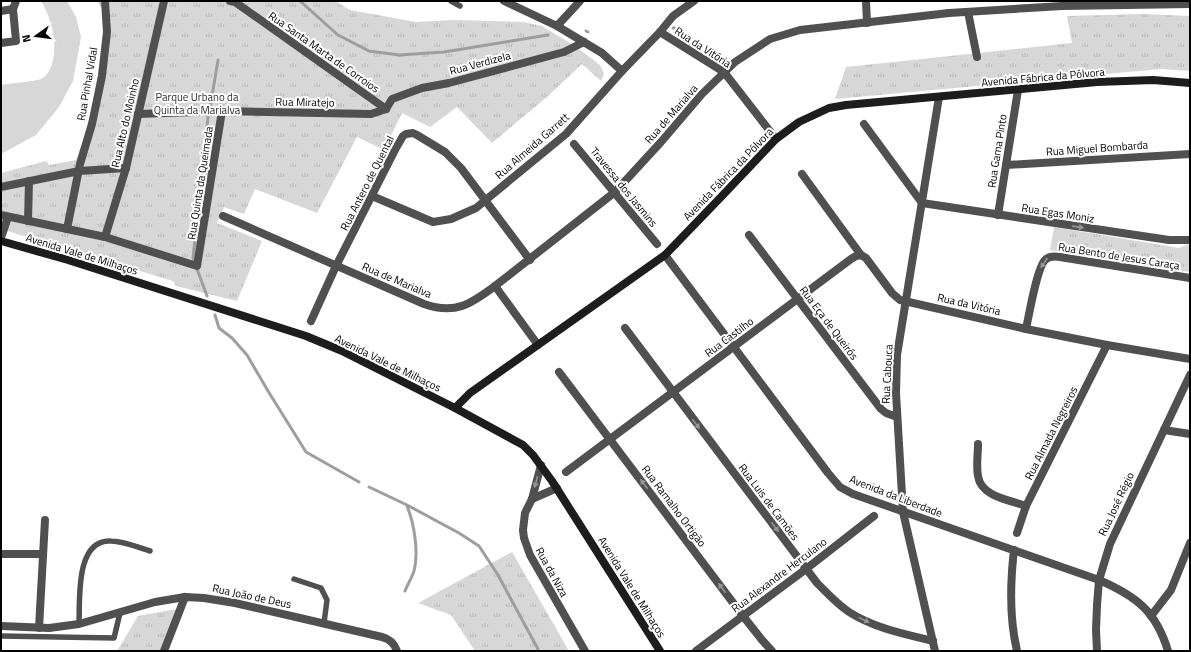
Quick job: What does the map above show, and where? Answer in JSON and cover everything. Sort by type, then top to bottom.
[{"type":"street","name":"Rua Alto do Moinho","points":[[105,237],[126,168],[164,1]]},
{"type":"street","name":"Rua Santa Marta de Corroios","points":[[230,1],[235,2],[386,109]]},
{"type":"street","points":[[504,1],[557,26],[584,42],[602,53],[622,71]]},
{"type":"street","points":[[557,26],[580,1]]},
{"type":"street","name":"Rua Almeida Garrett","points":[[372,196],[433,222],[451,219],[476,208],[566,134],[673,16],[694,1]]},
{"type":"street","points":[[866,1],[868,23]]},
{"type":"street","name":"Rua Pinhal Vidal","points":[[67,230],[102,76],[106,32],[106,4]]},
{"type":"street","name":"Rua de Marialva","points":[[223,216],[424,304],[440,309],[462,307],[476,300],[530,260],[615,192],[661,142],[702,94],[724,72],[735,62],[770,39],[800,30],[968,12],[1013,5],[1062,6],[1190,4]]},
{"type":"street","points":[[1,11],[15,5],[16,41],[1,43]]},
{"type":"street","points":[[968,12],[977,57]]},
{"type":"street","name":"Rua da Vitória","points":[[660,32],[724,72],[776,139]]},
{"type":"street","name":"Rua Verdizela","points":[[386,109],[392,99],[422,88],[449,83],[564,52],[584,42]]},
{"type":"street","name":"Avenida Fábrica da Pólvora","points":[[455,408],[470,393],[665,255],[776,139],[799,122],[829,108],[846,105],[1097,82],[1152,80],[1190,83]]},
{"type":"street","name":"Rua Gama Pinto","points":[[998,215],[1018,90]]},
{"type":"street","name":"Rua Cabouca","points":[[935,651],[903,512],[896,393],[897,355],[939,97]]},
{"type":"street","name":"Rua Miratejo","points":[[138,114],[218,112],[371,114],[386,109]]},
{"type":"street","name":"Rua Quinta da Queimada","points":[[105,237],[194,265],[218,112]]},
{"type":"street","points":[[864,124],[922,203]]},
{"type":"street","name":"Rua Antero de Quental","points":[[311,321],[336,266],[400,140],[406,134],[417,134],[445,152],[461,168],[530,260]]},
{"type":"street","name":"Travessa dos Jasmins","points":[[574,144],[657,244]]},
{"type":"street","name":"Rua Miguel Bombarda","points":[[1006,165],[1190,154]]},
{"type":"street","points":[[1,187],[80,168],[126,168]]},
{"type":"street","name":"Rua da Vitória","points":[[802,174],[861,255],[866,258],[896,297],[900,300],[1026,329],[1190,359]]},
{"type":"street","points":[[28,221],[29,181]]},
{"type":"street","name":"Rua Egas Moniz","points":[[922,203],[1169,240],[1190,240]]},
{"type":"street","points":[[2,239],[5,216],[105,237]]},
{"type":"street","name":"Rua Eça de Queirós","points":[[749,235],[881,409],[886,413],[897,417]]},
{"type":"street","name":"Avenida Vale de Milhaços","points":[[2,239],[306,336],[342,351],[455,408],[523,445],[541,465],[557,488],[660,651]]},
{"type":"street","name":"Avenida da Liberdade","points":[[665,255],[840,487],[853,494],[1100,580],[1119,588],[1133,597],[1151,616],[1168,651]]},
{"type":"street","name":"Rua Castilho","points":[[566,472],[851,259],[861,255]]},
{"type":"street","name":"Rua Bento de Jesus Caraça","points":[[1026,329],[1042,263],[1048,258],[1060,257],[1190,278]]},
{"type":"street","points":[[495,286],[538,345]]},
{"type":"street","name":"Rua Luis de Camões","points":[[625,328],[817,583],[849,612],[866,621],[889,630],[933,641]]},
{"type":"street","name":"Rua Almada Negreiros","points":[[1017,533],[1026,506],[1107,345]]},
{"type":"street","name":"Rua Ramalho Ortigão","points":[[559,372],[743,616],[772,651]]},
{"type":"street","name":"Rua José Régio","points":[[1097,651],[1097,605],[1100,580],[1110,544],[1190,375]]},
{"type":"street","points":[[1164,430],[1190,434]]},
{"type":"street","points":[[978,444],[978,476],[982,488],[990,494],[1026,506]]},
{"type":"street","name":"Rua da Niza","points":[[541,465],[532,498],[525,513],[523,522],[526,546],[585,651]]},
{"type":"street","points":[[532,498],[557,488]]},
{"type":"street","name":"Rua Alexandre Herculano","points":[[696,651],[874,516]]},
{"type":"street","points":[[39,628],[45,520]]},
{"type":"street","points":[[1151,616],[1171,590],[1190,544]]},
{"type":"street","points":[[1014,550],[1011,578],[1011,612],[1017,651]]},
{"type":"street","points":[[1,554],[43,554]]},
{"type":"street","points":[[164,651],[185,597]]},
{"type":"street","name":"Rua João de Deus","points":[[1,626],[39,628],[79,624],[155,602],[185,597],[204,598],[235,602],[387,638],[395,646],[397,651]]},
{"type":"lane","points":[[451,1],[460,6]]},
{"type":"lane","points":[[79,624],[84,563],[88,553],[94,545],[111,541],[150,551]]},
{"type":"lane","points":[[294,579],[321,588],[327,600],[324,623]]},
{"type":"lane","points":[[1,636],[114,638],[120,613]]},
{"type":"lane","points":[[60,626],[62,637]]},
{"type":"green space","points":[[41,1],[67,1],[76,17],[81,37],[73,81],[59,107],[36,135],[1,154],[1,85],[41,79],[51,67],[54,50],[53,33],[45,8]]},
{"type":"green space","name":"Parque Urbano da Quinta da Marialva","points":[[97,1],[335,1],[350,10],[416,22],[454,20],[523,22],[542,26],[575,46],[600,65],[604,74],[601,81],[582,64],[547,97],[492,143],[457,107],[430,127],[402,113],[384,150],[357,137],[317,213],[255,189],[244,214],[224,207],[217,223],[262,241],[237,301],[176,286],[173,281],[1,229],[1,173],[46,161],[49,165],[76,160],[89,120],[95,92],[103,35],[103,11]]},
{"type":"green space","points":[[1143,14],[1190,16],[1190,71],[1161,69],[835,99],[846,67],[1072,43],[1067,16]]},
{"type":"green space","points":[[1054,227],[1179,248],[1190,244],[1190,272],[1050,250]]},
{"type":"green space","points":[[512,552],[569,651],[475,651],[451,615],[418,603]]},
{"type":"green space","points":[[182,608],[164,651],[117,651],[138,616]]},
{"type":"waterway","points":[[300,1],[338,35],[369,51],[399,55],[444,52],[548,35]]},
{"type":"waterway","points":[[210,108],[218,60]]},
{"type":"waterway","points":[[207,296],[193,258],[208,117]]},
{"type":"waterway","points":[[215,315],[219,328],[232,338],[247,355],[306,452],[359,482]]},
{"type":"waterway","points":[[369,487],[407,505],[459,533],[479,546],[498,575],[539,651]]},
{"type":"waterway","points":[[405,591],[414,571],[416,555],[414,529],[407,506]]}]
